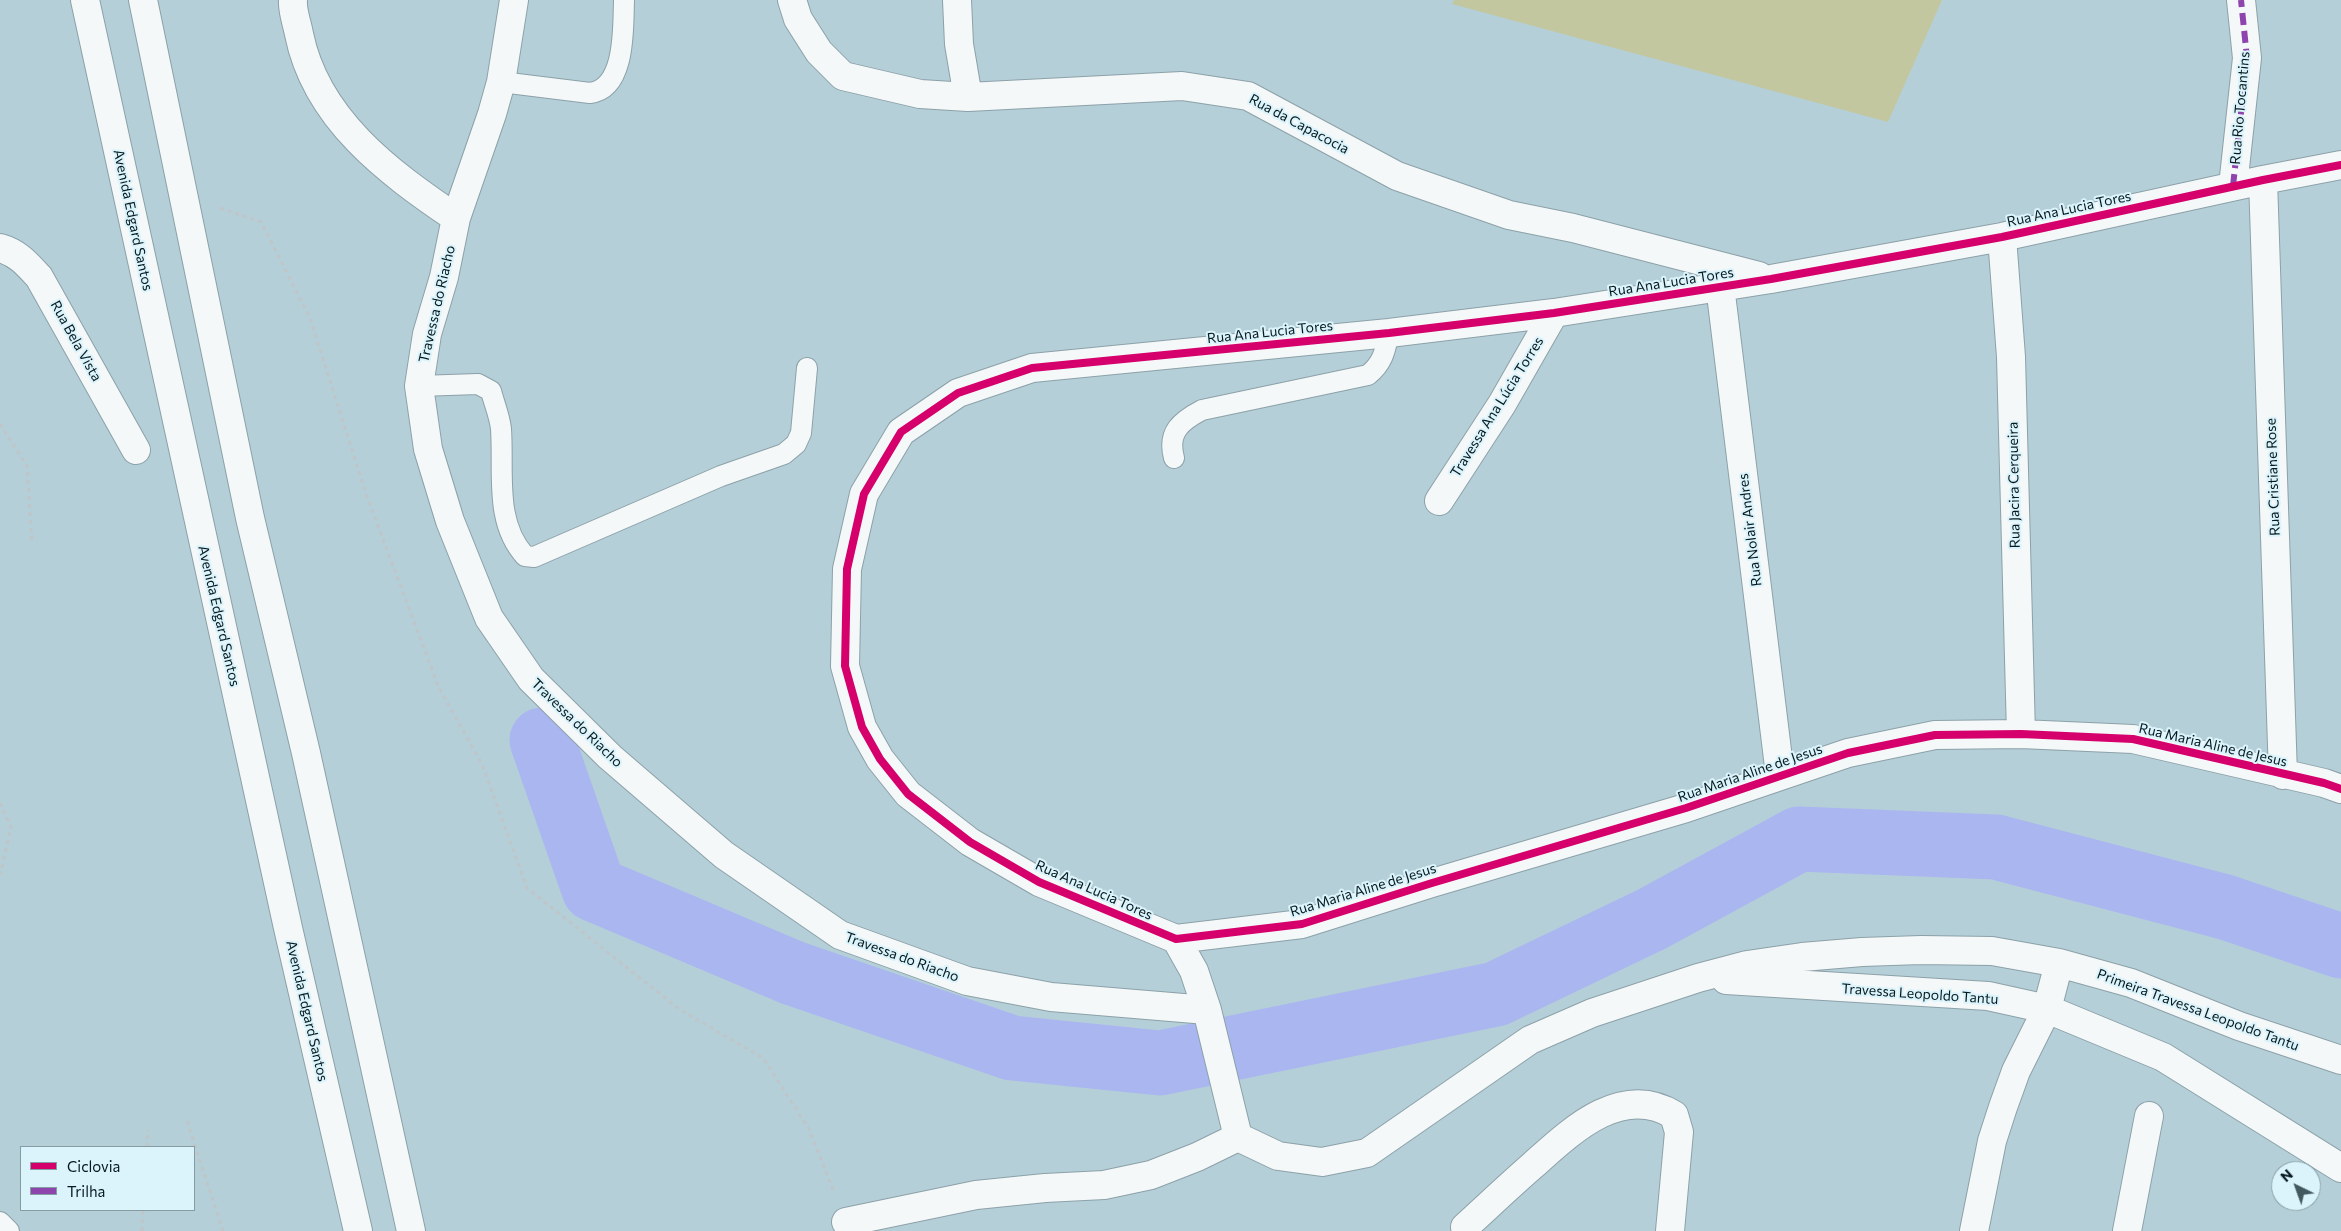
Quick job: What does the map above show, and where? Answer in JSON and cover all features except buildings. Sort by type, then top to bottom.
[{"type":"street","name":"Avenida Edgard Santos","points":[[85,0],[288,928],[358,1231]]},
{"type":"street","points":[[143,0],[250,518],[306,753],[411,1231]]},
{"type":"street","points":[[293,0],[302,50],[317,84],[349,132],[400,180],[456,218]]},
{"type":"street","name":"Travessa do Riacho","points":[[514,0],[501,82],[492,114],[456,218],[444,277],[427,334],[419,386],[428,449],[450,521],[489,618],[530,679],[610,757],[724,855],[840,935],[967,981],[1051,997],[1207,1010]]},
{"type":"street","name":"Rua da Capacocia","points":[[792,0],[798,19],[819,52],[843,76],[920,94],[968,97],[1182,86],[1248,96],[1397,176],[1509,215],[1573,228],[1770,279]]},
{"type":"street","points":[[957,0],[959,44],[968,97]]},
{"type":"street","name":"Rua Rio Tocantins","points":[[2233,186],[2247,58],[2241,0]]},
{"type":"street","name":"Rua Ana Lucia Tores","points":[[1176,939],[1039,882],[970,842],[908,794],[880,760],[862,727],[845,666],[848,569],[864,494],[901,432],[958,393],[1032,368],[1389,333],[1554,313],[1770,279],[2002,237],[2233,186],[2341,165]]},
{"type":"street","name":"Rua Cristiane Rose","points":[[2263,180],[2283,775]]},
{"type":"street","name":"Rua Jacira Cerqueira","points":[[2002,237],[2011,357],[2021,734]]},
{"type":"street","name":"Rua Bela Vista","points":[[0,248],[12,251],[19,256],[39,277],[136,450]]},
{"type":"street","name":"Rua Nolair Andres","points":[[1720,286],[1780,775]]},
{"type":"street","name":"Travessa Ana Lúcia Torres","points":[[1439,500],[1502,404],[1554,313]]},
{"type":"street","name":"Rua Maria Aline de Jesus","points":[[1176,939],[1302,924],[1450,877],[1686,808],[1848,753],[1935,734],[2021,734],[2133,739],[2324,783],[2341,789]]},
{"type":"street","points":[[846,1222],[976,1195],[1044,1188],[1104,1185],[1142,1177],[1197,1158],[1238,1137],[1207,1010],[1194,971],[1176,939]]},
{"type":"street","name":"Primeira Travessa Leopoldo Tantu","points":[[1238,1137],[1278,1156],[1322,1162],[1367,1153],[1530,1040],[1592,1013],[1698,978],[1747,965],[1802,957],[1911,950],[1992,951],[2059,964],[2130,983],[2239,1026],[2341,1060]]},
{"type":"street","points":[[1974,1231],[1992,1141],[2016,1071],[2047,1009],[2059,964]]},
{"type":"street","name":"Travessa Leopoldo Tantu","points":[[1698,978],[1988,996],[2047,1009],[2163,1057],[2341,1168]]},
{"type":"street","points":[[1465,1227],[1592,1117],[1615,1108],[1638,1104],[1659,1106],[1674,1116],[1679,1132],[1670,1231]]},
{"type":"street","points":[[2127,1231],[2149,1116]]},
{"type":"lane","points":[[501,82],[590,93],[599,92],[610,82],[622,48],[624,0]]},
{"type":"lane","points":[[1174,458],[1171,447],[1173,435],[1189,416],[1202,410],[1368,375],[1383,359],[1389,333]]},
{"type":"lane","points":[[419,386],[478,384],[490,391],[501,426],[503,506],[506,526],[514,544],[524,556],[534,556],[721,476],[784,454],[796,444],[801,433],[807,368]]},
{"type":"lane","points":[[0,1222],[9,1231]]},
{"type":"path","points":[[184,195],[261,222],[310,318],[366,494],[439,688],[482,764],[527,888],[679,1009],[762,1058],[809,1129],[846,1222]]},
{"type":"path","points":[[0,424],[26,466],[32,543]]},
{"type":"path","points":[[0,804],[11,827],[0,875]]},
{"type":"path","points":[[186,1121],[194,1146]]},
{"type":"path","points":[[147,1146],[148,1130]]},
{"type":"path","points":[[195,1148],[223,1231]]},
{"type":"path","points":[[142,1231],[143,1211]]},
{"type":"green space","points":[[1454,0],[1942,0],[1888,122],[1452,4]]},
{"type":"waterway","points":[[542,740],[594,889],[793,973],[1012,1048],[1160,1063],[1496,994],[1652,919],[1799,839],[1996,847],[2225,907],[2341,946]]},
{"type":"marked path","points":[[2233,186],[2247,58],[2241,0]]},
{"type":"cycle path","points":[[2341,165],[2263,180],[2002,237],[1771,279],[1554,313],[1389,333],[1032,368],[958,393],[901,432],[864,494],[847,569],[845,666],[862,727],[880,759],[908,794],[970,842],[1039,882],[1176,939],[1302,924],[1432,883],[1686,808],[1848,753],[1935,735],[2021,734],[2133,739],[2324,783],[2341,789]]}]
